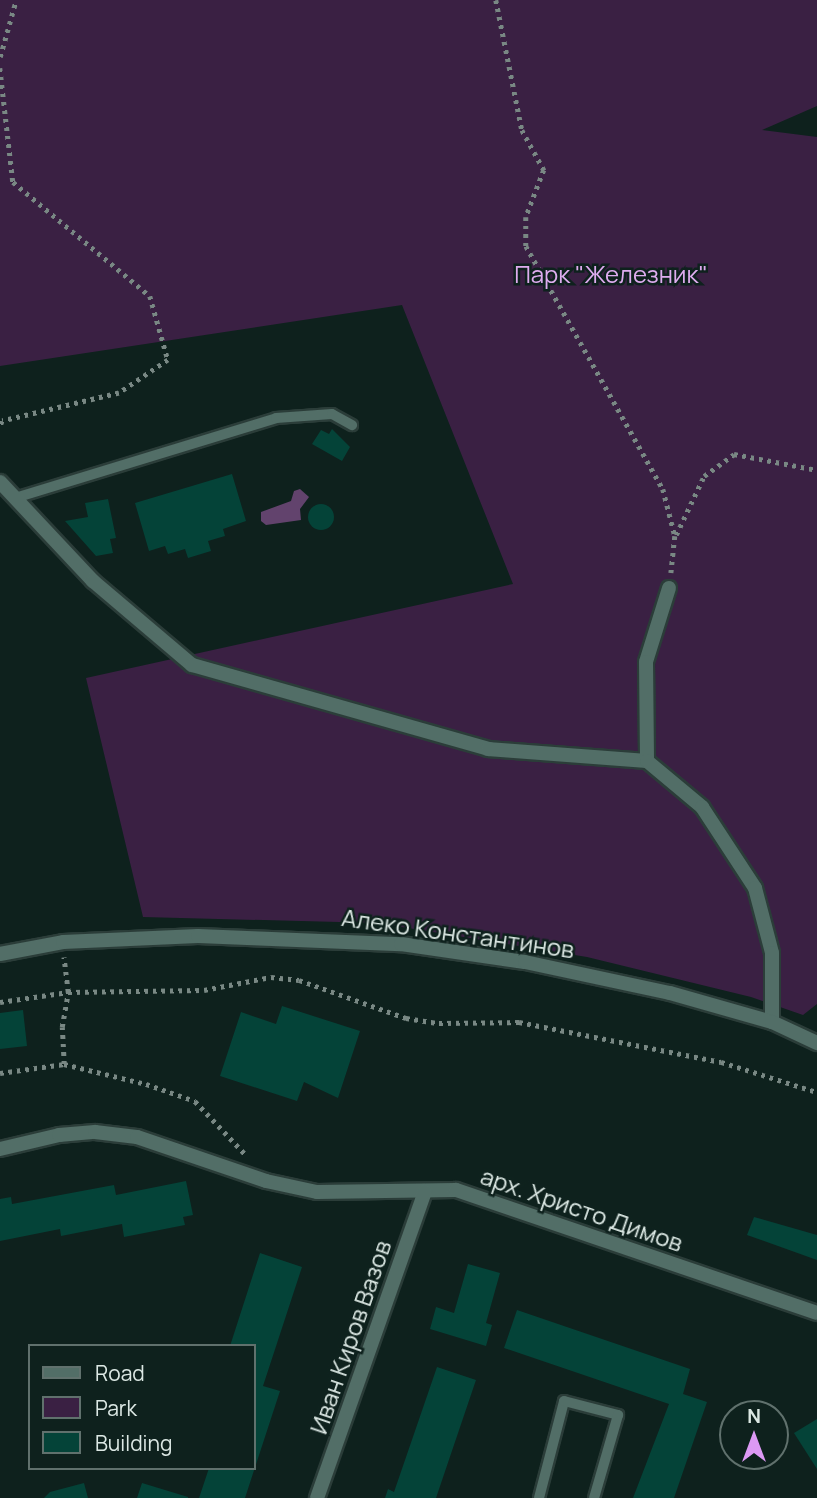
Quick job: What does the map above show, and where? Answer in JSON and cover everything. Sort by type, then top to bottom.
[{"type":"street","points":[[0,482],[93,581],[192,665],[488,748],[647,761],[702,807],[755,888],[772,953],[772,1022]]},
{"type":"street","points":[[647,761],[646,662],[668,588]]},
{"type":"street","name":"Алеко Константинов","points":[[0,954],[63,942],[273,936],[401,944],[593,975],[772,1022],[817,1043]]},
{"type":"street","name":"арх. Христо Димов","points":[[0,1149],[59,1135],[95,1132],[137,1137],[266,1181],[317,1192],[425,1191],[478,1196],[817,1313]]},
{"type":"street","name":"Иван Киров Вазов","points":[[317,1498],[425,1191]]},
{"type":"lane","points":[[15,498],[276,418],[332,414],[352,425]]},
{"type":"lane","points":[[539,1498],[564,1401],[618,1415],[594,1498]]},
{"type":"path","points":[[0,57],[16,0]]},
{"type":"path","points":[[496,0],[522,130],[544,170],[526,217],[526,246],[663,489],[675,536]]},
{"type":"path","points":[[0,68],[13,182],[150,296],[168,360],[119,393],[2,421],[0,428]]},
{"type":"path","points":[[668,588],[675,536],[704,476],[734,454],[817,470]]},
{"type":"path","points":[[63,942],[68,992],[62,1027],[64,1063]]},
{"type":"path","points":[[0,1002],[68,992],[204,990],[271,977],[299,980],[406,1017],[439,1023],[519,1022],[722,1062],[817,1092]]},
{"type":"path","points":[[0,1073],[64,1063],[105,1071],[195,1101],[266,1181]]},
{"type":"green space","name":"Парк \"Железник\"","points":[[0,0],[817,0],[817,106],[762,130],[817,137],[817,1004],[803,1015],[751,997],[587,957],[377,923],[143,917],[86,678],[513,584],[402,305],[0,366]]},
{"type":"shaded area","points":[[300,489],[309,497],[300,509],[301,520],[266,525],[261,521],[261,512],[291,501],[294,491]]},
{"type":"building","points":[[332,429],[350,447],[342,461],[312,444],[321,430],[329,434]]},
{"type":"building","points":[[232,474],[246,521],[223,529],[225,536],[208,541],[211,551],[188,558],[185,549],[168,554],[165,546],[149,551],[135,503]]},
{"type":"building","points":[[108,499],[116,538],[110,539],[113,553],[96,556],[65,521],[88,517],[85,503]]},
{"type":"building","points":[[321,504],[330,508],[334,517],[330,526],[321,530],[312,526],[308,517],[312,508]]},
{"type":"building","points":[[282,1006],[360,1031],[338,1098],[304,1082],[297,1101],[220,1076],[241,1012],[276,1024]]},
{"type":"building","points":[[23,1010],[27,1046],[0,1049],[0,1013]]},
{"type":"building","points":[[186,1181],[193,1215],[183,1217],[185,1225],[124,1237],[122,1224],[61,1236],[60,1229],[0,1241],[0,1199],[11,1197],[12,1204],[114,1185],[116,1195]]},
{"type":"building","points":[[754,1217],[817,1235],[817,1260],[747,1235]]},
{"type":"building","points":[[260,1253],[302,1267],[263,1386],[280,1391],[256,1464],[256,1344],[231,1344]]},
{"type":"building","points":[[468,1264],[500,1273],[486,1323],[492,1325],[486,1346],[430,1329],[436,1307],[454,1313]]},
{"type":"building","points":[[517,1310],[690,1369],[683,1394],[707,1402],[674,1498],[633,1498],[669,1404],[504,1348]]},
{"type":"building","points":[[437,1367],[476,1380],[436,1498],[385,1498],[388,1489],[394,1492]]},
{"type":"building","points":[[817,1419],[817,1469],[794,1433]]},
{"type":"building","points":[[208,1470],[254,1470],[245,1498],[199,1498]]},
{"type":"building","points":[[84,1483],[88,1498],[44,1498],[50,1492]]},
{"type":"building","points":[[142,1483],[188,1497],[188,1498],[137,1498]]}]
